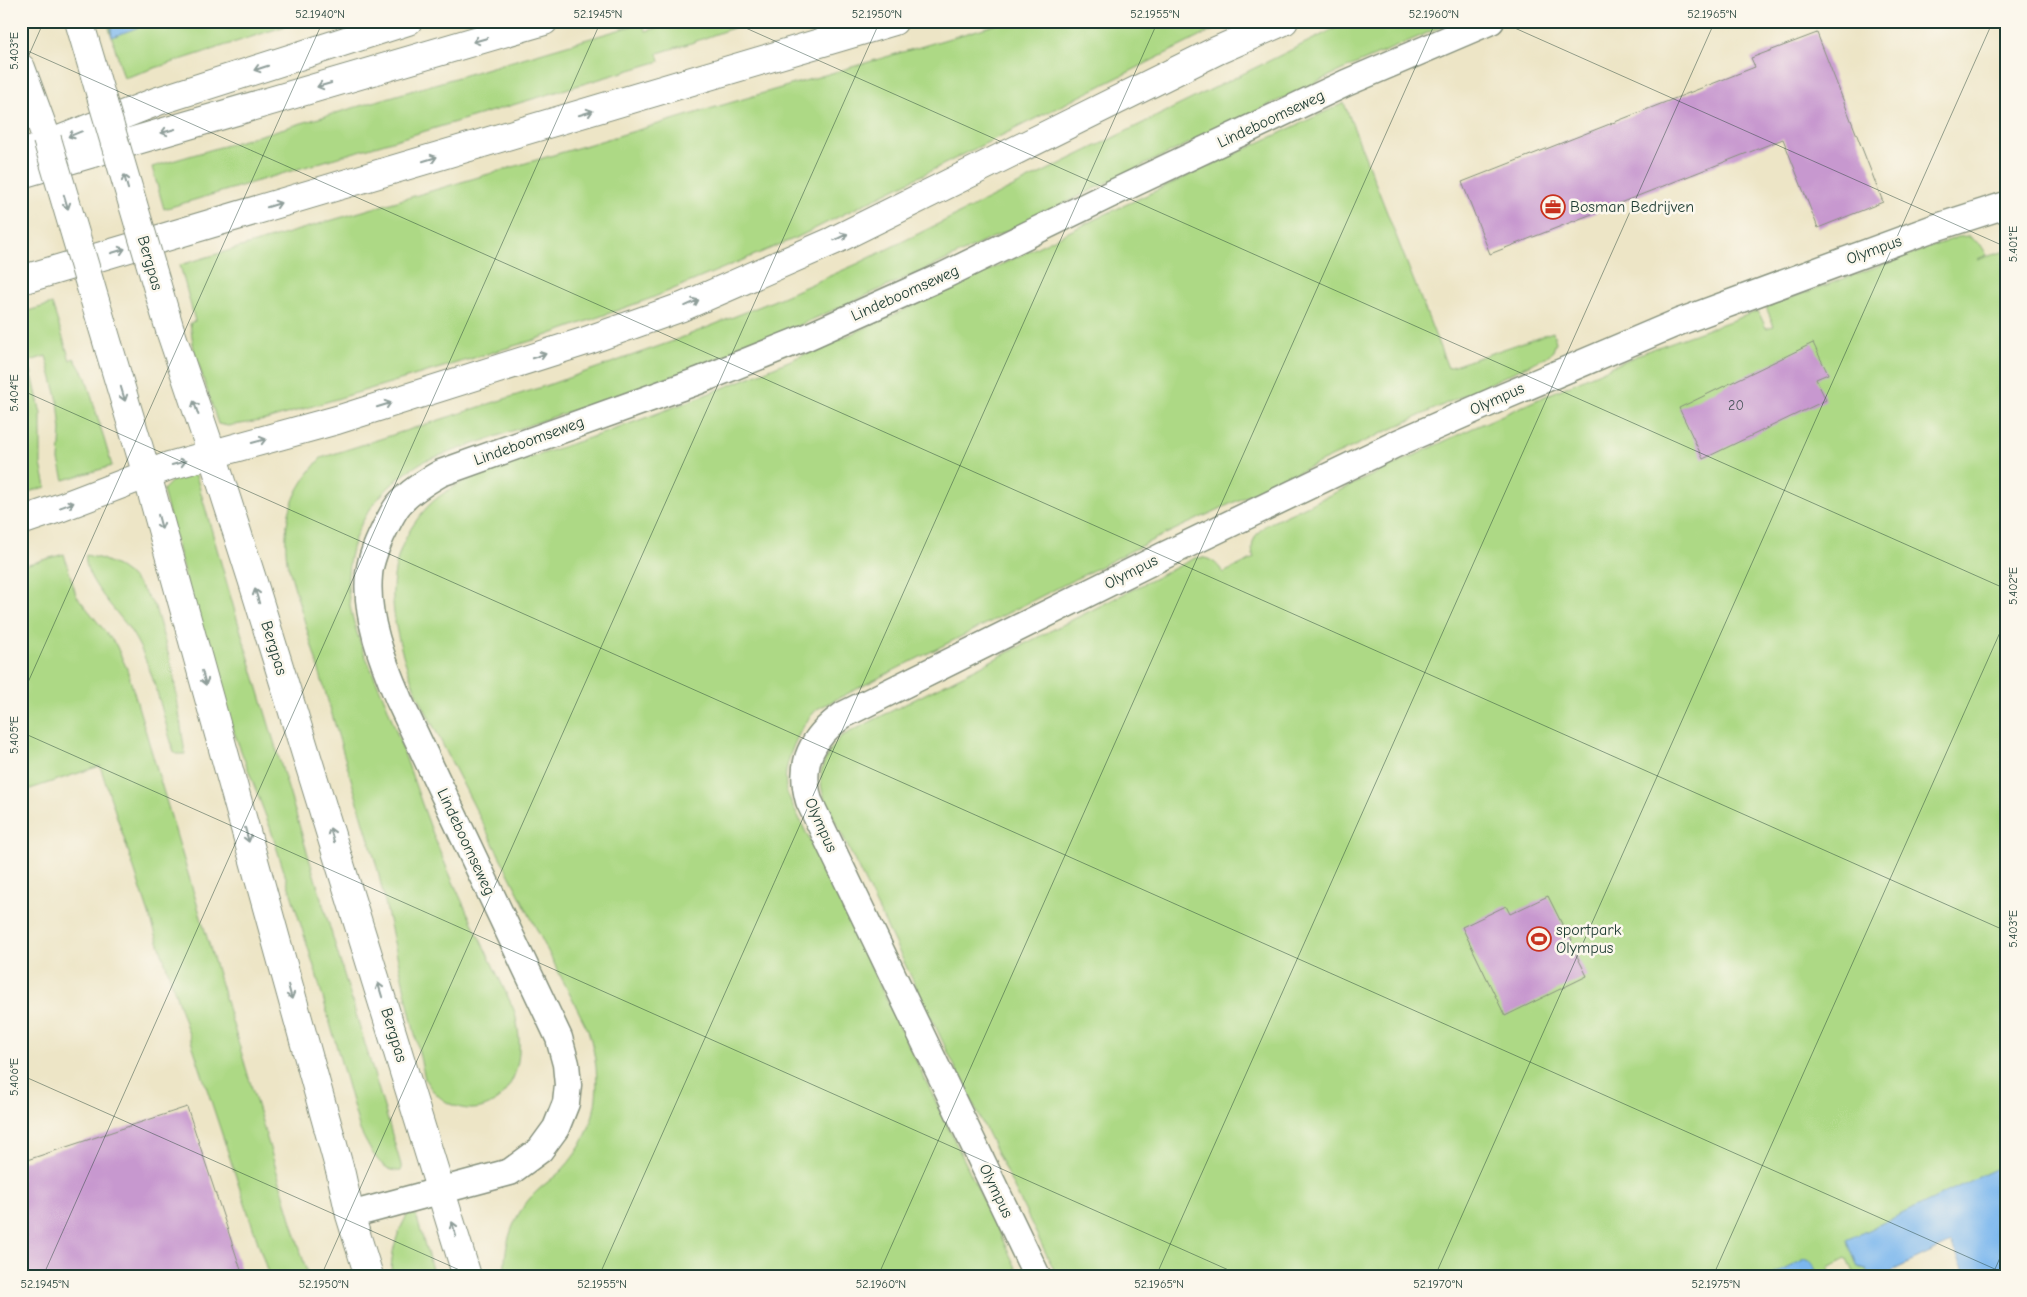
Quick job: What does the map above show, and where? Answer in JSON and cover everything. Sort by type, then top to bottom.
[{"type":"main road","name":"Bergpas","points":[[79,21],[170,330],[252,579],[468,1276]]},
{"type":"main road","points":[[21,155],[158,101],[408,21]]},
{"type":"main road","points":[[21,174],[544,21]]},
{"type":"main road","points":[[21,280],[894,21]]},
{"type":"main road","points":[[21,521],[169,466],[356,414],[586,341],[682,307],[833,241],[1216,51],[1284,21]]},
{"type":"main road","points":[[21,68],[46,139],[148,475],[341,1174],[350,1216],[369,1276]]},
{"type":"street","name":"Lindeboomseweg","points":[[350,1216],[510,1172],[540,1150],[556,1128],[566,1103],[568,1085],[566,1064],[559,1038],[399,700],[376,636],[368,589],[369,573],[379,540],[401,502],[422,484],[441,473],[698,381],[807,337],[945,275],[1113,193],[1346,84],[1490,21]]},
{"type":"street","name":"Olympus","points":[[1037,1276],[808,801],[804,786],[804,769],[816,740],[828,726],[844,715],[1163,556],[1398,443],[1679,322],[1931,229],[2006,206]]},
{"type":"green space","points":[[107,21],[301,21],[124,78]]},
{"type":"green space","points":[[683,21],[752,21],[658,53],[660,61],[164,209],[152,167],[642,23],[646,31]]},
{"type":"green space","points":[[1008,21],[1231,21],[798,237],[652,298],[534,340],[266,420],[228,426],[218,424],[194,350],[190,323],[195,321],[180,265]]},
{"type":"green space","points":[[1350,21],[1455,21],[1340,71],[940,263],[802,324],[694,369],[424,461],[394,482],[371,508],[362,523],[350,557],[348,593],[355,626],[387,706],[442,856],[514,1010],[518,1030],[519,1050],[516,1070],[507,1089],[498,1099],[487,1106],[475,1109],[452,1105],[442,1099],[432,1090],[425,1079],[377,867],[287,562],[286,532],[291,506],[303,482],[321,458],[548,385],[671,342],[773,301],[857,264]]},
{"type":"green space","points":[[1344,103],[1448,368],[1553,332],[1556,342],[1553,351],[1546,357],[1155,539],[817,709],[802,729],[788,763],[786,791],[1020,1276],[505,1276],[508,1242],[521,1210],[536,1192],[562,1170],[575,1155],[584,1138],[595,1104],[597,1086],[596,1067],[588,1030],[417,694],[408,671],[396,624],[393,601],[394,578],[399,555],[408,533],[423,512],[433,501],[458,484],[649,417],[803,355],[941,293]]},
{"type":"green space","name":"sportpark Olympus","points":[[1968,236],[1981,245],[1987,255],[1978,259],[2006,251],[2006,1182],[1853,1255],[1858,1267],[1867,1269],[1870,1276],[1855,1276],[1846,1258],[1828,1267],[1832,1276],[1819,1276],[1817,1272],[1809,1276],[1057,1276],[826,802],[821,784],[822,768],[840,737],[1195,558],[1204,558],[1212,561],[1223,573],[1254,558],[1252,548],[1254,540],[1266,525],[1462,433],[1647,351],[1758,311],[1766,328],[1774,326],[1766,307],[1958,237]]},
{"type":"green space","points":[[52,304],[70,360],[74,358],[86,378],[112,466],[64,480],[59,460],[61,430],[58,401],[46,356],[21,364],[21,313]]},
{"type":"green space","points":[[31,370],[41,414],[41,464],[46,487],[21,494],[21,372]]},
{"type":"green space","points":[[195,472],[235,612],[401,1165],[401,1171],[387,1168],[381,1163],[371,1151],[360,1130],[316,973],[270,827],[205,656],[163,490],[179,474]]},
{"type":"green space","points":[[64,554],[76,595],[116,645],[127,669],[308,1276],[269,1276],[100,766],[21,792],[21,566]]},
{"type":"green space","points":[[86,555],[102,559],[117,566],[131,576],[155,607],[173,671],[185,754],[176,754],[174,752],[156,687],[144,656],[128,627],[94,583],[86,564]]},
{"type":"green space","points":[[411,1212],[416,1215],[434,1276],[391,1276],[392,1259],[397,1236],[408,1214]]},
{"type":"water","points":[[155,21],[112,37],[111,28],[119,22]]},
{"type":"water","points":[[2006,1164],[2006,1276],[1967,1276],[1951,1243],[1881,1276],[1870,1276],[1867,1269],[1858,1267],[1847,1240]]},
{"type":"water","points":[[1805,1259],[1812,1262],[1819,1276],[1771,1276]]},
{"type":"building","points":[[1817,33],[1883,202],[1818,228],[1783,139],[1490,254],[1462,182],[1755,67],[1751,58]]},
{"type":"building","points":[[1813,343],[1828,374],[1816,379],[1826,400],[1703,459],[1679,408]]},
{"type":"building","points":[[1548,896],[1565,930],[1567,929],[1572,940],[1570,942],[1587,976],[1505,1016],[1462,927],[1506,906],[1510,914]]},
{"type":"building","points":[[187,1107],[243,1276],[21,1276],[21,1162]]},
{"type":"place","name":"Bosman Bedrijven","points":[[1553,207]]},
{"type":"place","name":"sportpark Olympus","points":[[1539,939]]}]
